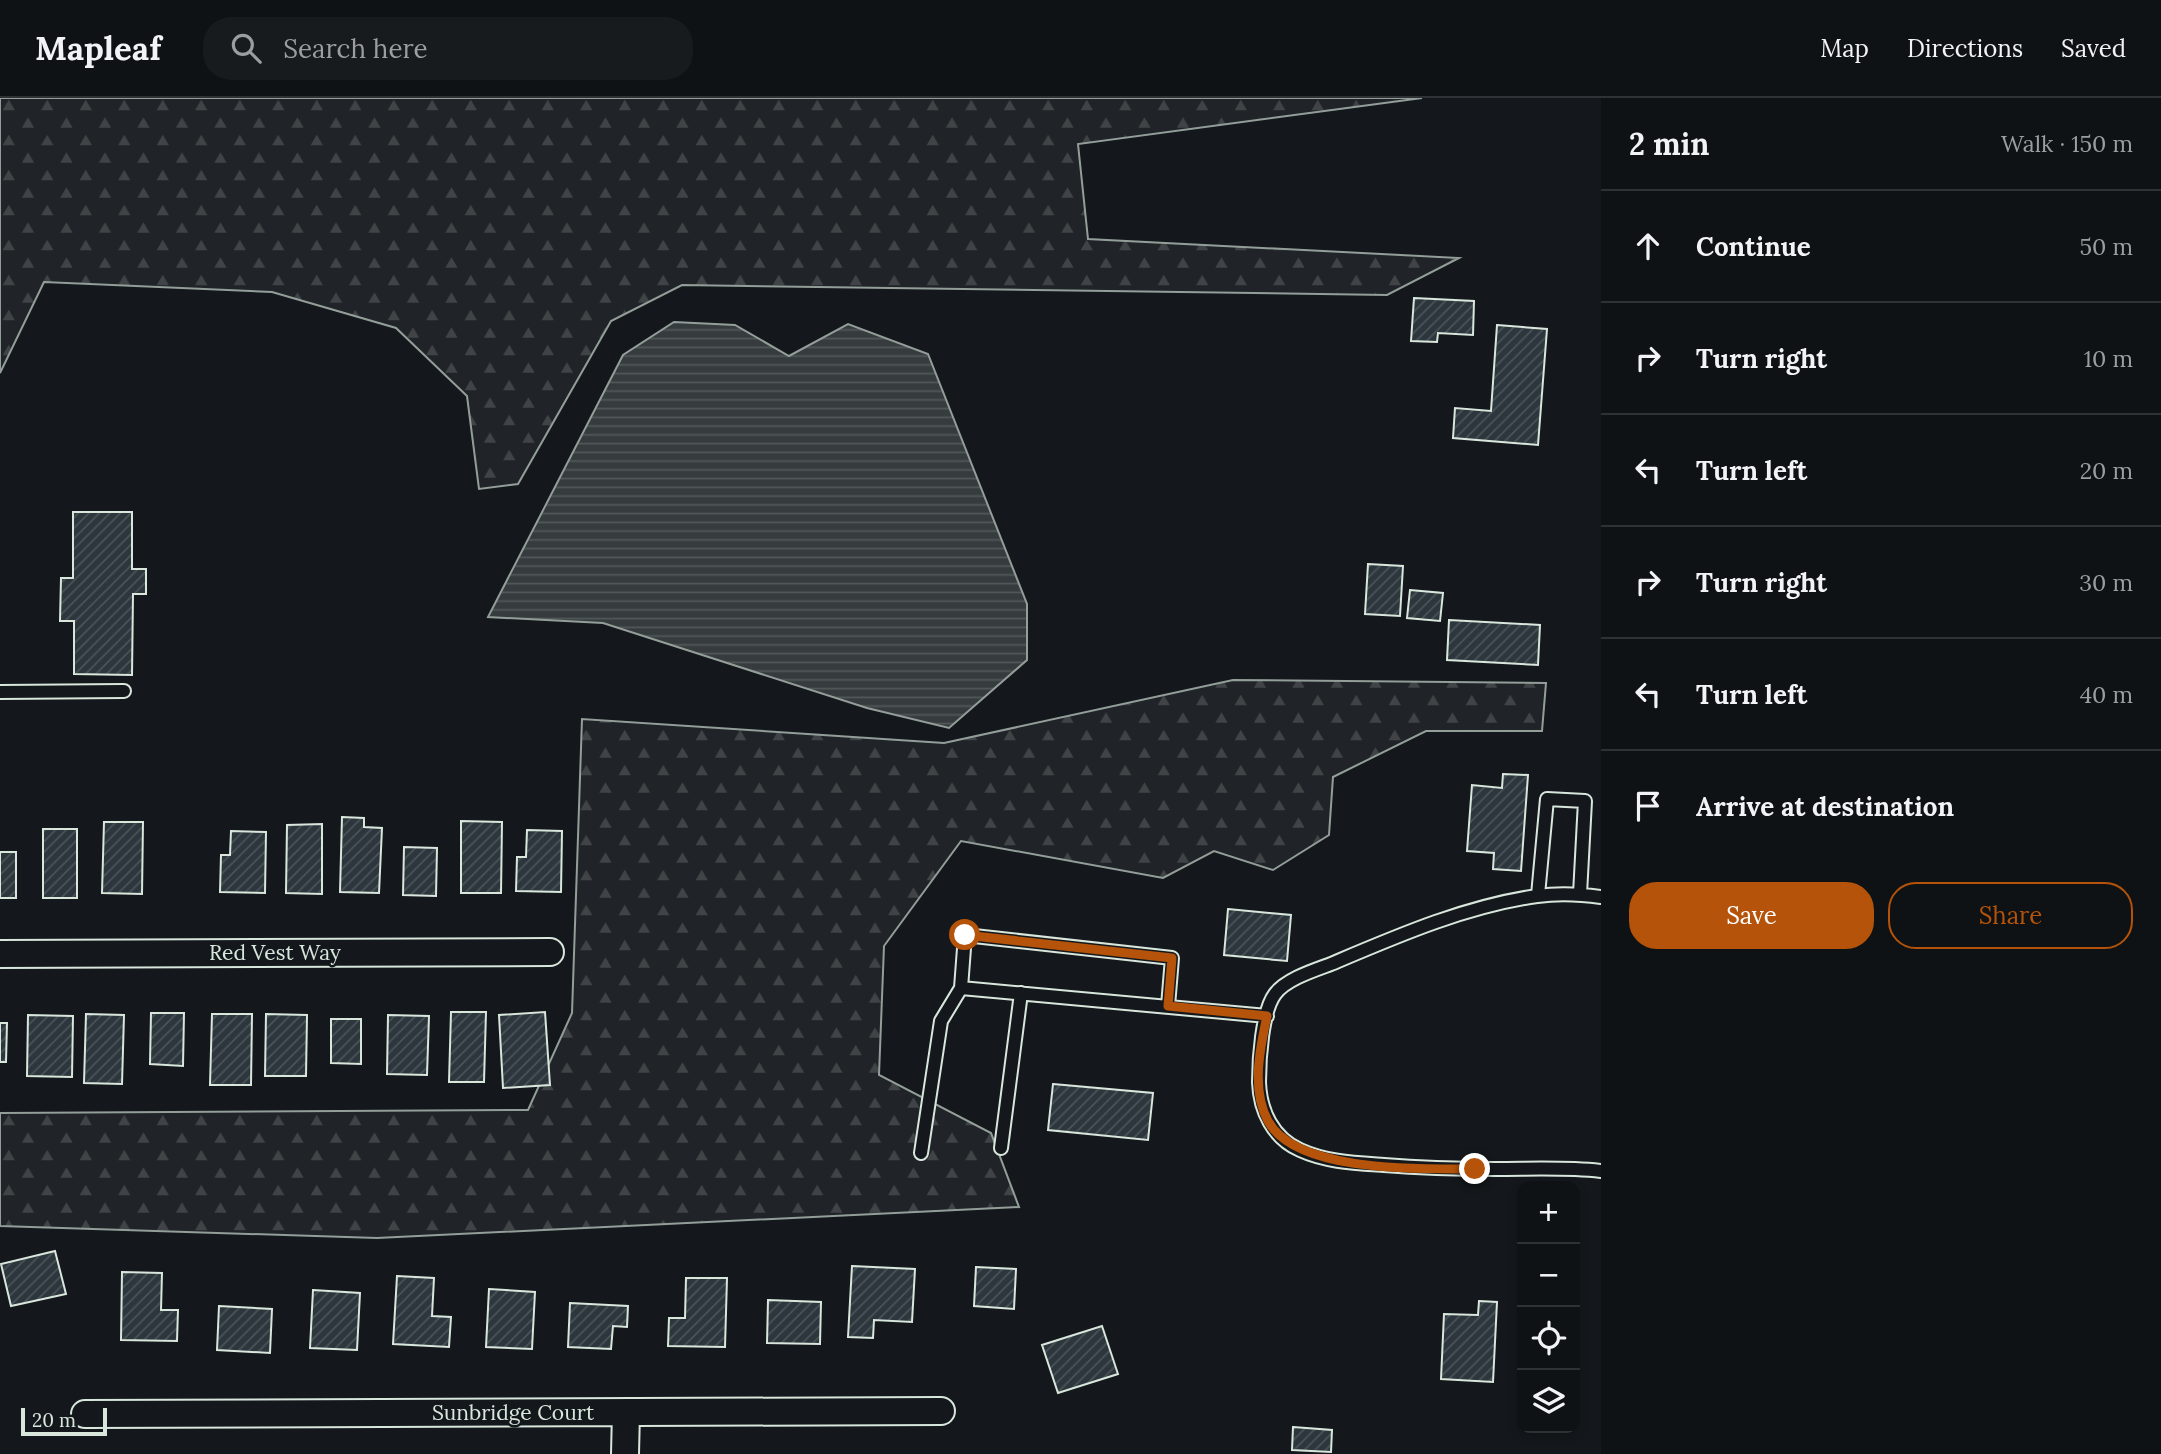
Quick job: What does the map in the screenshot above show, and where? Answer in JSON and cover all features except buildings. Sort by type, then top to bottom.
[{"type":"street","name":"Red Vest Way","points":[[0,954],[550,952]]},
{"type":"street","name":"Sunbridge Court","points":[[85,1414],[941,1411]]},
{"type":"street","points":[[625,1454],[626,1412]]},
{"type":"lane","points":[[0,692],[124,691]]},
{"type":"lane","points":[[1538,895],[1547,799],[1585,801],[1580,894]]},
{"type":"lane","points":[[1601,897],[1580,894],[1538,895],[1461,914],[1385,941],[1295,979],[1275,993],[1261,1044],[1259,1069],[1262,1105],[1268,1121],[1277,1134],[1300,1150],[1337,1161],[1411,1167],[1567,1168],[1601,1171]]},
{"type":"lane","points":[[921,1153],[942,1021],[961,988],[965,935],[1172,958],[1168,1006]]},
{"type":"lane","points":[[961,988],[1267,1016]]},
{"type":"lane","points":[[1001,1148],[1021,993]]},
{"type":"green space","points":[[0,98],[1422,98],[1078,144],[1088,239],[1459,258],[1387,295],[682,285],[611,321],[518,484],[479,489],[467,396],[396,328],[272,292],[44,282],[0,373]]},
{"type":"green space","points":[[1233,680],[1546,683],[1542,731],[1426,731],[1333,777],[1329,835],[1273,870],[1214,851],[1163,878],[961,841],[884,946],[879,1075],[991,1133],[1019,1207],[377,1238],[0,1226],[0,1113],[528,1110],[572,1013],[582,719],[944,743]]},
{"type":"shaded area","points":[[674,322],[735,325],[789,356],[848,324],[928,354],[1027,604],[1027,660],[949,728],[867,708],[603,623],[488,617],[623,355]]},
{"type":"route","points":[[965,935],[1172,958],[1168,1006],[1267,1016],[1261,1044],[1259,1088],[1268,1121],[1287,1143],[1318,1157],[1337,1161],[1475,1169]]}]
